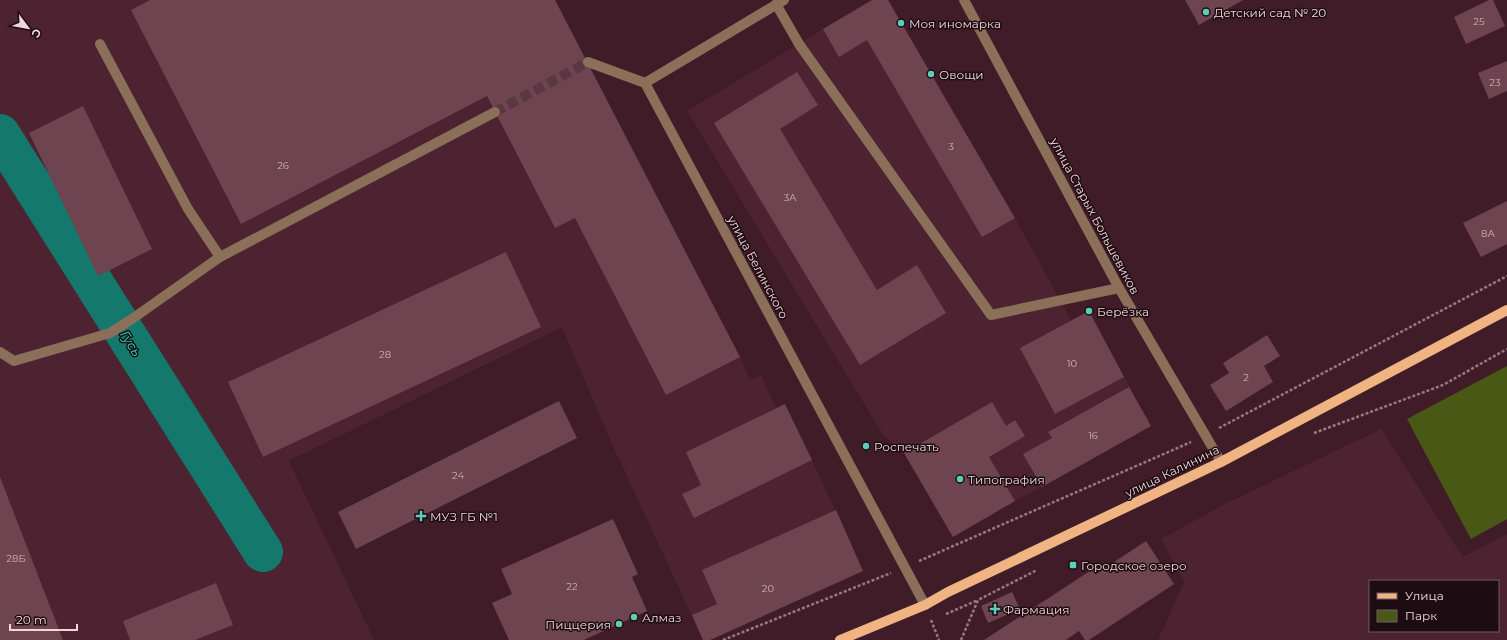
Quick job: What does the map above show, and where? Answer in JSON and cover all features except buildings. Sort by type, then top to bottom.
[{"type":"main road","name":"улица Калинина","points":[[840,640],[925,605],[948,592],[1221,462],[1507,310]]},
{"type":"street","name":"улица Старых Большевиков","points":[[964,0],[1119,288],[1221,462]]},
{"type":"street","points":[[588,62],[645,83],[780,2],[799,44],[991,315],[1119,288]]},
{"type":"street","points":[[100,44],[188,209],[220,257]]},
{"type":"street","name":"улица Белинского","points":[[645,83],[925,605]]},
{"type":"street","points":[[0,352],[14,361],[110,333],[132,320],[220,257],[495,112]]},
{"type":"path","points":[[723,640],[904,567],[1205,436],[1507,276]]},
{"type":"path","points":[[1307,436],[1443,385],[1507,349]]},
{"type":"path","points":[[961,640],[978,600],[1040,568]]},
{"type":"path","points":[[925,605],[939,640]]},
{"type":"shaded area","points":[[0,0],[555,0],[740,357],[750,380],[761,375],[776,408],[785,404],[863,571],[710,640],[703,640],[612,444],[562,327],[289,461],[374,640],[0,640]]},
{"type":"shaded area","points":[[888,0],[1015,218],[1071,320],[1089,311],[1151,426],[953,537],[904,453],[883,435],[687,111],[823,29]]},
{"type":"shaded area","points":[[1381,429],[1463,557],[1507,534],[1507,640],[1158,640],[1184,582],[1161,539],[1225,504]]},
{"type":"green space","points":[[1507,366],[1507,519],[1471,539],[1407,419]]},
{"type":"waterway","name":"Гусь","points":[[0,134],[263,552]]},
{"type":"tunnel","points":[[495,112],[588,62]]},
{"type":"place","name":"Детский сад № 20","points":[[1206,12]]},
{"type":"place","name":"Моя иномарка","points":[[901,23]]},
{"type":"place","name":"Овощи","points":[[931,74]]},
{"type":"place","name":"Берёзка","points":[[1089,311]]},
{"type":"place","name":"Роспечать","points":[[866,446]]},
{"type":"place","name":"Типография","points":[[960,479]]},
{"type":"place","name":"МУЗ ГБ №1","points":[[421,516]]},
{"type":"place","name":"Городское озеро","points":[[1073,565]]},
{"type":"place","name":"Фармация","points":[[995,609]]},
{"type":"place","name":"Алмаз","points":[[634,617]]},
{"type":"place","name":"Пиццерия","points":[[619,624]]}]
